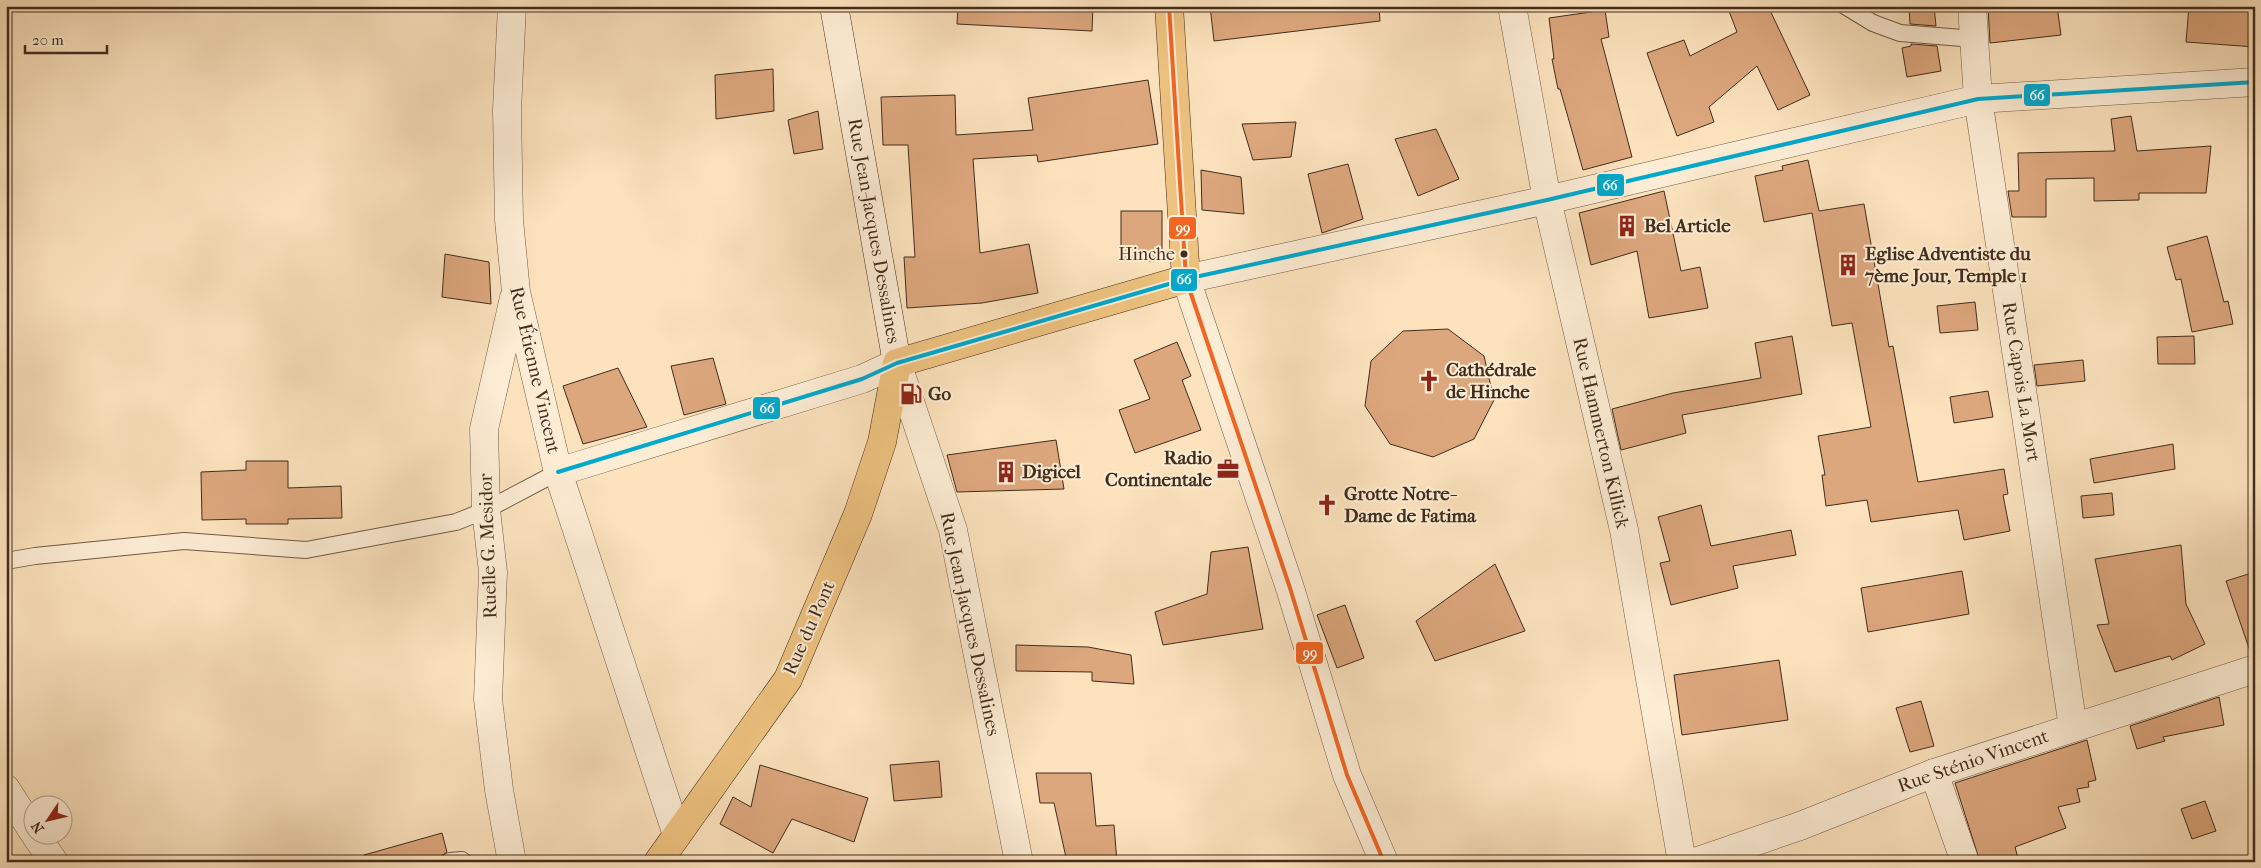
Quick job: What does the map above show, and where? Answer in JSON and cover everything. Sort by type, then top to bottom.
[{"type":"main road","points":[[897,363],[1186,279],[1169,6]]},
{"type":"main road","name":"Rue du Pont","points":[[658,862],[788,679],[858,514],[882,442],[897,363]]},
{"type":"street","name":"Rue Étienne Vincent","points":[[512,6],[507,110],[509,220],[516,292],[558,472],[677,835]]},
{"type":"street","name":"Rue Jean-Jacques Dessalines","points":[[834,6],[897,363],[953,530],[1019,862]]},
{"type":"street","name":"Rue Hammerton Killick","points":[[1512,6],[1548,200],[1624,530],[1682,862]]},
{"type":"street","name":"Rue Capois La Mort","points":[[1972,6],[1978,99],[2073,727]]},
{"type":"street","points":[[1384,862],[1346,776],[1290,588],[1186,279],[1548,200],[1978,99],[2255,82]]},
{"type":"street","name":"Ruelle G. Mesidor","points":[[512,862],[499,790],[488,699],[493,572],[486,510],[484,429],[516,292]]},
{"type":"street","points":[[558,472],[862,379],[897,363]]},
{"type":"street","name":"Rue Sténio Vincent","points":[[1695,862],[1800,826],[1934,773],[2255,669]]},
{"type":"street","points":[[1934,773],[1965,862]]},
{"type":"street","points":[[6,789],[22,814]]},
{"type":"street","points":[[43,846],[54,862]]},
{"type":"lane","points":[[1845,6],[1873,23],[1900,33],[1975,39]]},
{"type":"lane","points":[[6,561],[35,556],[184,541],[306,550],[456,522],[486,510],[558,472]]},
{"type":"building","points":[[958,6],[1093,6],[1092,31],[957,24]]},
{"type":"building","points":[[1210,6],[1379,6],[1380,21],[1214,41]]},
{"type":"building","points":[[1727,6],[1768,6],[1810,95],[1778,110],[1757,66],[1709,107],[1714,122],[1677,136],[1647,53],[1684,40],[1690,56],[1737,32]]},
{"type":"building","points":[[1909,6],[1934,6],[1936,26],[1910,24]]},
{"type":"building","points":[[1988,6],[2057,6],[2061,35],[1990,43]]},
{"type":"building","points":[[2189,6],[2223,6],[2222,11],[2255,11],[2255,47],[2186,42]]},
{"type":"building","points":[[1605,10],[1609,37],[1601,39],[1632,157],[1583,170],[1560,89],[1558,89],[1552,59],[1554,59],[1549,18]]},
{"type":"building","points":[[1911,44],[1937,46],[1941,71],[1907,77],[1902,48],[1911,46]]},
{"type":"building","points":[[773,69],[774,111],[716,119],[715,75]]},
{"type":"building","points":[[1148,80],[1158,144],[1038,162],[1037,155],[973,159],[980,253],[1029,244],[1038,293],[982,303],[907,308],[904,257],[915,257],[908,145],[883,145],[881,97],[955,95],[956,135],[1033,130],[1028,98]]},
{"type":"building","points":[[818,111],[823,149],[794,154],[788,120]]},
{"type":"building","points":[[2131,116],[2137,151],[2211,146],[2206,193],[2139,193],[2139,200],[2094,201],[2094,178],[2046,179],[2046,217],[2012,217],[2008,191],[2019,191],[2018,153],[2115,151],[2111,119]]},
{"type":"building","points":[[1296,122],[1291,157],[1253,160],[1242,124]]},
{"type":"building","points":[[1436,129],[1459,179],[1418,196],[1395,139]]},
{"type":"building","points":[[1808,160],[1819,211],[1864,204],[1889,347],[1893,346],[1918,482],[2004,469],[2008,494],[2003,495],[2010,531],[1964,540],[1958,510],[1871,522],[1867,500],[1826,506],[1822,475],[1825,475],[1818,436],[1871,427],[1852,323],[1832,326],[1812,213],[1764,222],[1755,176],[1783,170],[1782,166]]},
{"type":"building","points":[[1348,164],[1363,219],[1322,233],[1308,174]]},
{"type":"building","points":[[1201,170],[1241,177],[1244,214],[1202,210]]},
{"type":"building","points":[[1664,191],[1681,271],[1700,267],[1708,308],[1649,318],[1637,251],[1591,265],[1579,213]]},
{"type":"building","points":[[1121,211],[1162,211],[1162,261],[1121,261]]},
{"type":"building","points":[[2207,236],[2224,302],[2228,301],[2233,324],[2192,332],[2181,279],[2176,280],[2167,247]]},
{"type":"building","points":[[445,254],[489,262],[491,304],[442,297]]},
{"type":"building","points":[[1975,302],[1978,330],[1940,333],[1937,306]]},
{"type":"building","name":"Cathédrale de Hinche","points":[[1448,329],[1484,356],[1494,400],[1474,439],[1433,457],[1390,444],[1365,406],[1371,361],[1403,331]]},
{"type":"building","points":[[1792,336],[1802,394],[1682,415],[1686,433],[1621,450],[1612,409],[1673,393],[1761,378],[1755,343]]},
{"type":"building","points":[[2194,336],[2195,364],[2158,364],[2157,337]]},
{"type":"building","points":[[1177,342],[1191,376],[1182,380],[1201,430],[1135,453],[1119,410],[1150,399],[1134,360]]},
{"type":"building","points":[[713,358],[726,404],[684,415],[671,366]]},
{"type":"building","points":[[2083,360],[2085,381],[2037,386],[2034,365]]},
{"type":"building","points":[[618,368],[647,427],[583,444],[563,386]]},
{"type":"building","points":[[1988,391],[1993,417],[1954,423],[1950,397]]},
{"type":"building","name":"Digicel","points":[[1056,440],[1064,489],[957,492],[947,455]]},
{"type":"building","points":[[2173,444],[2175,469],[2094,483],[2090,459]]},
{"type":"building","points":[[246,461],[288,461],[288,488],[341,486],[342,518],[288,519],[288,524],[246,524],[246,519],[202,520],[201,472],[246,470]]},
{"type":"building","points":[[2112,493],[2114,515],[2083,518],[2081,496]]},
{"type":"building","points":[[1701,505],[1711,546],[1791,530],[1796,555],[1733,566],[1738,588],[1671,605],[1660,563],[1670,561],[1658,517]]},
{"type":"building","points":[[2181,545],[2186,604],[2205,644],[2172,660],[2170,656],[2115,672],[2097,625],[2109,624],[2095,559]]},
{"type":"building","points":[[1248,547],[1263,629],[1163,645],[1155,612],[1207,594],[1211,552]]},
{"type":"building","points":[[1495,564],[1525,631],[1435,661],[1416,621]]},
{"type":"building","points":[[1962,571],[1969,614],[1868,632],[1861,588]]},
{"type":"building","points":[[2255,572],[2255,653],[2251,654],[2226,581]]},
{"type":"building","points":[[1345,605],[1364,658],[1337,668],[1317,615]]},
{"type":"building","points":[[1016,645],[1088,647],[1131,655],[1134,684],[1092,681],[1092,672],[1016,671]]},
{"type":"building","points":[[1779,660],[1788,720],[1682,735],[1674,675]]},
{"type":"building","points":[[2219,697],[2224,725],[2163,737],[2165,741],[2137,749],[2130,726]]},
{"type":"building","points":[[1921,701],[1934,746],[1910,752],[1896,708]]},
{"type":"building","points":[[2087,740],[2096,780],[2088,782],[2089,787],[2077,789],[2080,802],[2058,807],[2066,828],[2015,847],[2019,862],[1980,862],[1955,783]]},
{"type":"building","points":[[939,761],[942,797],[894,801],[890,765]]},
{"type":"building","points":[[760,765],[868,798],[854,842],[792,819],[773,853],[720,824],[733,797],[751,807]]},
{"type":"building","points":[[1036,773],[1091,773],[1096,826],[1114,825],[1117,862],[1067,862],[1054,803],[1040,803]]},
{"type":"building","points":[[2205,801],[2216,831],[2192,839],[2181,809]]},
{"type":"building","points":[[442,833],[447,852],[441,856],[440,862],[365,862],[364,855]]},
{"type":"transit line","name":"99","points":[[1169,6],[1186,279],[1290,588],[1347,775],[1384,862]]},
{"type":"transit line","name":"66","points":[[558,472],[862,379],[897,363],[1186,279],[1547,200],[1978,99],[2255,82]]},
{"type":"place","name":"Bel Article","points":[[1627,226]]},
{"type":"place","name":"Hinche","points":[[1184,254]]},
{"type":"place","name":"Eglise Adventiste du 7ème Jour, Temple 1","points":[[1848,265]]},
{"type":"place","name":"Cathédrale de Hinche","points":[[1429,381]]},
{"type":"place","name":"Go","points":[[911,394]]},
{"type":"place","name":"Radio Continentale","points":[[1228,469]]},
{"type":"place","name":"Digicel","points":[[1006,472]]},
{"type":"place","name":"Grotte Notre- Dame de Fatima","points":[[1327,505]]}]
